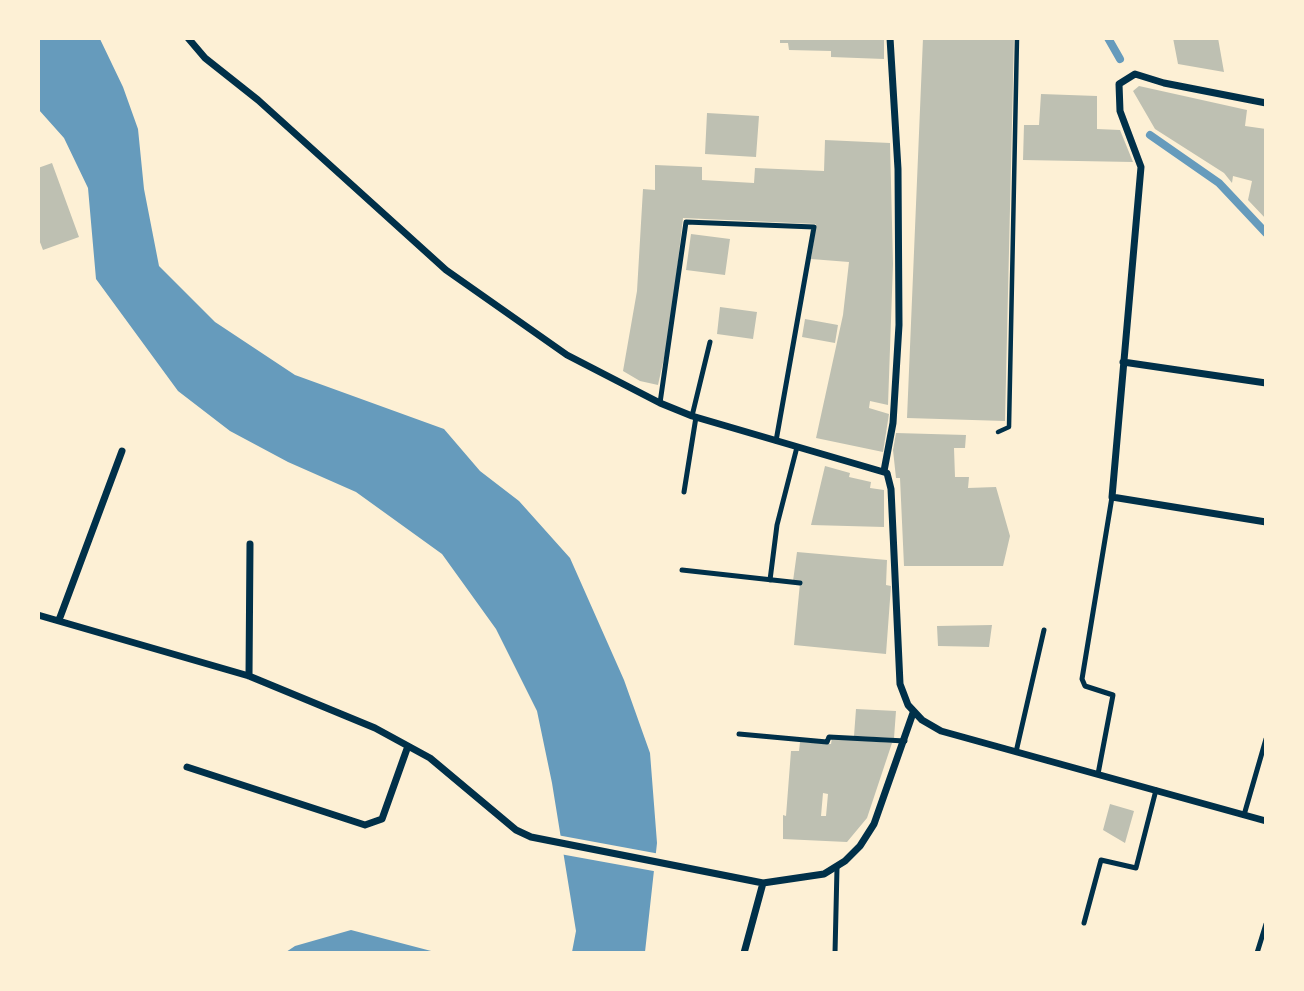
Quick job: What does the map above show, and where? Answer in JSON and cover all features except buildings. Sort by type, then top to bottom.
[{"type":"street","points":[[188,38],[205,58],[258,100],[446,270],[567,355],[660,403],[694,416],[884,471],[891,479],[893,595],[900,684],[913,713],[942,731],[1265,821]]},
{"type":"street","points":[[884,471],[893,423],[900,325],[898,169],[890,38]]},
{"type":"street","points":[[1265,103],[1164,83],[1135,74],[1119,84],[1120,111],[1141,163],[1112,497],[1265,522]]},
{"type":"street","points":[[1123,362],[1265,383]]},
{"type":"street","points":[[59,620],[122,452]]},
{"type":"street","points":[[249,676],[250,544]]},
{"type":"street","points":[[38,615],[249,676],[375,728],[450,774],[516,830],[555,844],[763,883],[811,878],[837,868],[860,846],[874,824],[913,713]]},
{"type":"street","points":[[187,767],[365,825],[382,819],[408,746]]},
{"type":"street","points":[[744,953],[763,883]]},
{"type":"lane","points":[[660,403],[686,222],[814,227],[776,441]]},
{"type":"lane","points":[[684,492],[694,416],[710,342]]},
{"type":"lane","points":[[770,580],[777,525],[797,447]]},
{"type":"lane","points":[[1098,775],[1113,695],[1085,686],[1082,679],[1112,497]]},
{"type":"lane","points":[[682,570],[800,583]]},
{"type":"lane","points":[[1016,752],[1044,630]]},
{"type":"lane","points":[[739,734],[827,742],[829,737],[905,741]]},
{"type":"lane","points":[[1244,815],[1265,739]]},
{"type":"lane","points":[[1084,923],[1101,860],[1136,868],[1156,790]]},
{"type":"lane","points":[[835,953],[837,868]]},
{"type":"lane","points":[[1257,953],[1265,924]]},
{"type":"path","points":[[998,432],[1009,428],[1017,38]]},
{"type":"water","points":[[39,39],[100,39],[123,87],[138,129],[144,189],[159,266],[215,322],[295,375],[444,429],[480,471],[519,501],[570,558],[624,680],[650,753],[657,843],[645,952],[572,952],[576,931],[552,783],[537,711],[496,629],[442,554],[356,492],[288,462],[230,431],[178,391],[96,279],[88,188],[64,138],[39,110]]},
{"type":"water","points":[[351,930],[435,952],[286,952],[295,946]]},
{"type":"pier","points":[[557,835],[660,854],[659,872],[560,854]]},
{"type":"waterway","points":[[1108,38],[1120,59]]},
{"type":"waterway","points":[[1150,135],[1219,183],[1266,233]]}]
